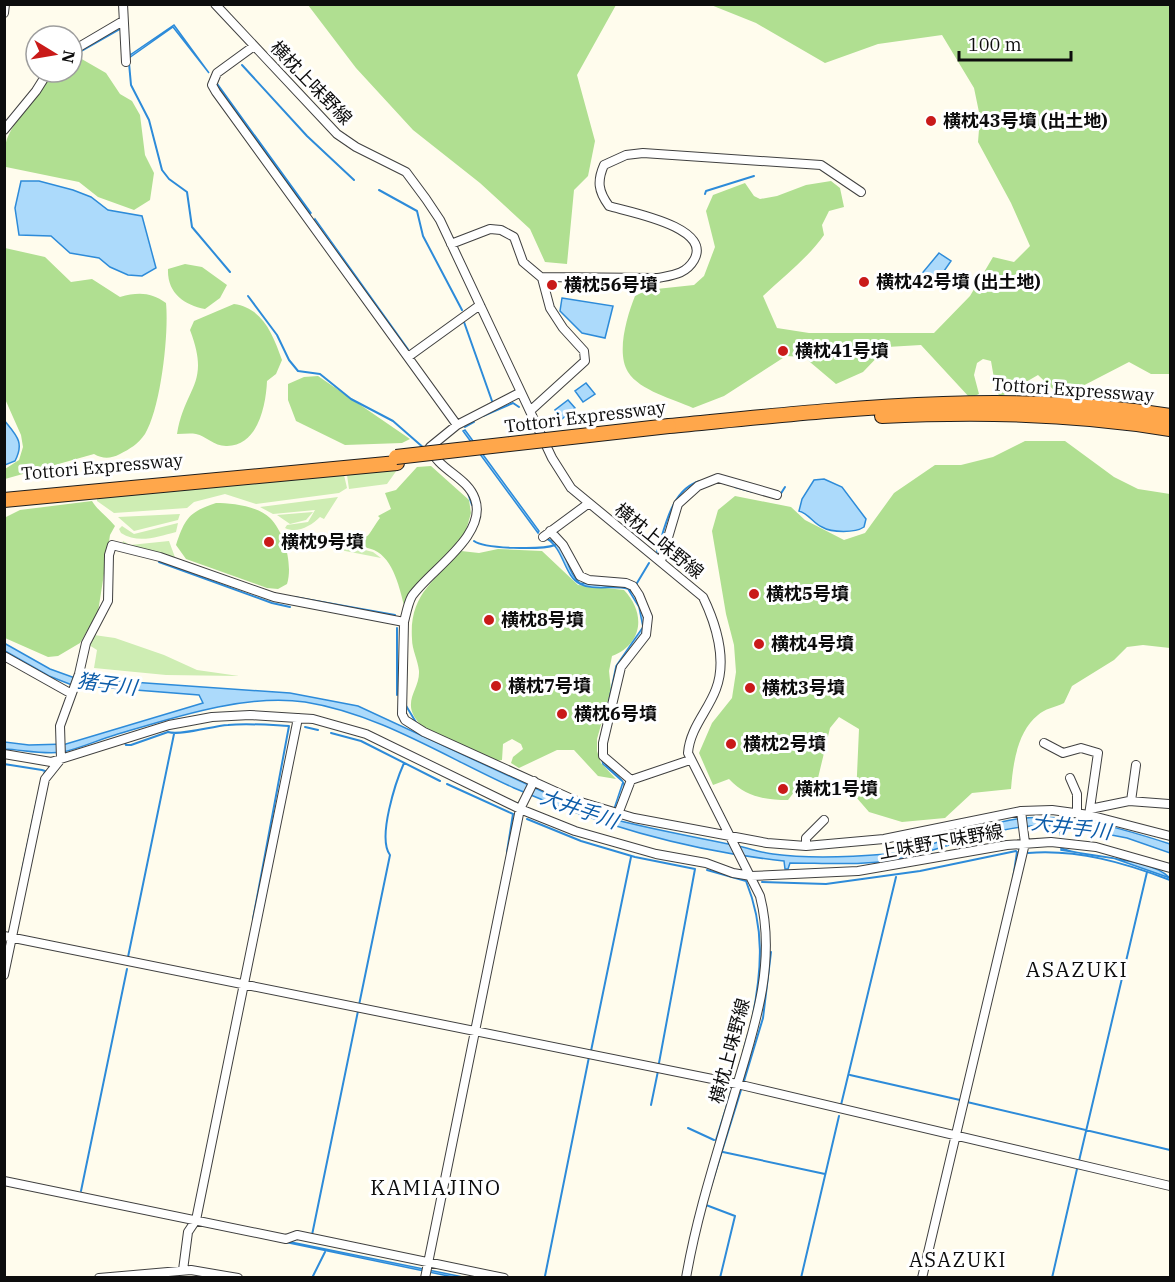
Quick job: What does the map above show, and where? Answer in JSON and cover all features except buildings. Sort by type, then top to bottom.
[{"type":"highway","name":"Tottori Expressway","points":[[4,500],[911,405],[983,401],[1051,402],[1170,416]]},
{"type":"highway","name":"Tottori Expressway","points":[[669,429],[858,417],[986,413],[1048,415],[1170,429]]},
{"type":"highway","name":"Tottori Expressway","points":[[4,494],[397,460]]},
{"type":"street","points":[[4,13],[5,4]]},
{"type":"street","points":[[123,4],[126,62]]},
{"type":"street","name":"横枕上味野線","points":[[215,4],[337,134],[356,147],[406,172],[440,219],[552,458],[571,488],[704,597],[713,619],[721,669],[716,689],[689,741],[690,760],[760,896],[766,919],[766,950],[758,1019],[701,1207],[686,1278]]},
{"type":"street","points":[[84,44],[123,21]]},
{"type":"street","points":[[254,46],[217,73],[212,85],[457,425]]},
{"type":"street","points":[[4,130],[40,84]]},
{"type":"street","points":[[541,277],[658,278],[676,275],[688,269],[696,256],[696,248],[693,238],[684,228],[609,206],[602,196],[598,183],[604,165],[626,155],[643,153],[821,165],[861,192]]},
{"type":"street","points":[[451,244],[490,229],[501,230],[514,237],[523,262],[541,277],[550,308],[562,328],[586,356],[585,361],[530,411]]},
{"type":"street","points":[[408,357],[480,305]]},
{"type":"street","points":[[521,392],[457,425],[430,447],[430,451],[441,464],[467,485],[475,498],[477,512],[474,525],[459,548],[411,598],[404,622],[402,717],[436,738],[574,800],[618,814],[767,843],[806,846],[884,839],[1021,812],[1052,810],[1089,812],[1131,801],[1169,804]]},
{"type":"street","points":[[661,561],[678,504],[698,486],[718,478],[777,495]]},
{"type":"street","points":[[543,537],[589,503]]},
{"type":"street","points":[[550,531],[563,545],[580,576],[590,580],[633,586],[648,617],[646,635],[621,667],[603,743],[603,756],[631,780]]},
{"type":"street","points":[[4,975],[8,937],[45,779],[61,759],[58,734],[70,693],[80,674],[86,643],[108,601],[109,555],[112,545],[160,557],[274,597],[404,622]]},
{"type":"street","points":[[4,656],[70,693]]},
{"type":"street","name":"上味野下味野線","points":[[4,754],[51,762],[183,722],[250,715],[298,718],[340,725],[366,734],[520,809],[575,831],[751,876],[858,871],[1025,843],[1051,842],[1096,847],[1170,868]]},
{"type":"street","points":[[183,1270],[188,1232],[196,1220],[298,718]]},
{"type":"street","points":[[1044,743],[1063,753],[1081,748],[1098,753],[1089,812]]},
{"type":"street","points":[[631,780],[690,760]]},
{"type":"street","points":[[1131,801],[1136,765]]},
{"type":"street","points":[[1070,778],[1077,794],[1077,813]]},
{"type":"street","points":[[618,814],[631,780]]},
{"type":"street","points":[[425,1278],[520,809],[534,781]]},
{"type":"street","points":[[922,1278],[1025,843],[1021,812]]},
{"type":"street","points":[[1089,812],[1170,836]]},
{"type":"street","points":[[806,846],[806,838],[824,820]]},
{"type":"street","points":[[8,937],[737,1084],[1170,1186]]},
{"type":"street","points":[[4,1181],[286,1239],[297,1235],[504,1278]]},
{"type":"street","points":[[99,1278],[183,1270],[200,1270],[238,1278]]},
{"type":"green space","points":[[308,5],[616,5],[577,75],[595,141],[588,176],[574,190],[567,264],[545,262],[530,229],[480,183],[413,130],[356,68]]},
{"type":"green space","points":[[711,5],[1170,5],[1170,374],[1151,374],[1129,362],[1071,392],[1056,392],[1038,375],[1000,397],[996,390],[991,361],[983,359],[977,363],[974,375],[979,394],[970,398],[921,345],[887,347],[863,372],[836,384],[804,357],[786,356],[724,396],[693,408],[658,394],[633,379],[625,364],[623,345],[626,324],[635,296],[647,290],[694,285],[704,276],[715,247],[706,211],[713,195],[745,183],[754,196],[760,199],[777,196],[806,185],[831,181],[840,188],[844,207],[829,211],[822,225],[824,235],[818,243],[763,296],[777,328],[809,333],[934,333],[970,296],[993,257],[1014,262],[1030,246],[1011,203],[978,142],[980,117],[974,88],[942,35],[878,44],[825,63],[756,23]]},
{"type":"green space","points":[[84,60],[106,73],[120,94],[132,101],[140,115],[145,155],[154,173],[150,200],[134,210],[98,197],[79,182],[6,167],[5,148],[10,132],[45,84],[84,84]]},
{"type":"green space","points":[[5,248],[45,257],[71,282],[92,279],[120,297],[144,294],[166,303],[163,370],[155,407],[145,434],[127,450],[110,458],[94,454],[5,479],[5,469],[19,460],[23,447],[21,435],[5,399]]},
{"type":"green space","points":[[185,264],[202,267],[227,285],[220,298],[205,309],[184,301],[170,285],[168,269]]},
{"type":"green space","points":[[234,304],[252,311],[266,324],[282,360],[276,374],[267,381],[262,412],[253,432],[246,440],[226,446],[196,434],[177,434],[197,374],[196,348],[190,330],[194,321]]},
{"type":"green space","points":[[318,376],[410,439],[402,443],[345,445],[296,421],[288,400],[288,384],[304,377]]},
{"type":"green space","points":[[1025,441],[1065,441],[1114,477],[1138,489],[1170,494],[1170,648],[1143,645],[1127,647],[1114,660],[1072,686],[1064,703],[1041,713],[1025,730],[1017,749],[1011,789],[972,793],[945,818],[902,822],[869,812],[856,797],[859,729],[839,717],[830,728],[818,778],[804,779],[788,800],[749,794],[729,779],[713,785],[699,753],[712,723],[732,698],[736,672],[734,645],[726,614],[712,531],[718,510],[735,496],[791,507],[805,520],[844,540],[865,533],[894,493],[935,465],[961,465],[993,457]]},
{"type":"green space","points":[[431,466],[469,500],[471,513],[465,534],[417,585],[405,609],[395,576],[387,560],[374,550],[356,545],[348,538],[361,539],[368,536],[380,518],[378,516],[391,509],[385,493],[396,490],[417,467]]},
{"type":"green space","points":[[397,470],[387,484],[349,489],[347,475]]},
{"type":"green space","points":[[344,475],[347,488],[339,493],[256,504],[225,494],[194,502],[187,508],[114,513],[97,501],[97,496]]},
{"type":"green space","points":[[338,497],[324,519],[320,517],[299,530],[285,528],[287,525],[308,522],[315,510],[273,514],[260,507]]},
{"type":"green space","points":[[92,501],[115,526],[110,535],[98,612],[80,643],[58,656],[48,657],[5,638],[4,518],[20,510]]},
{"type":"green space","points":[[216,503],[252,508],[270,518],[284,540],[289,568],[287,584],[278,589],[267,588],[186,559],[176,545],[185,522],[194,513]]},
{"type":"green space","points":[[313,512],[306,520],[290,524],[277,515]]},
{"type":"green space","points":[[180,514],[178,520],[134,531],[118,517]]},
{"type":"green space","points":[[178,523],[176,532],[148,539],[127,536],[119,529],[122,526],[134,534]]},
{"type":"green space","points":[[123,541],[130,545],[169,541],[176,560],[122,545]]},
{"type":"green space","points":[[349,546],[373,552],[381,558],[340,550]]},
{"type":"green space","points":[[498,549],[542,551],[578,585],[624,590],[636,608],[638,627],[635,636],[622,651],[612,656],[609,671],[611,690],[597,739],[597,751],[601,763],[616,779],[598,776],[574,750],[557,750],[519,768],[511,763],[513,757],[523,749],[521,744],[512,739],[503,744],[502,760],[496,761],[431,731],[418,722],[413,715],[411,702],[419,671],[412,643],[412,624],[419,599],[433,580],[461,551],[479,553]]},
{"type":"green space","points":[[94,635],[115,638],[164,655],[197,670],[239,676],[166,675],[94,668],[97,650],[89,645]]},
{"type":"water","points":[[126,24],[130,55],[174,25],[209,73],[173,27],[129,58]]},
{"type":"water","points":[[215,83],[311,213],[310,214]]},
{"type":"water","points":[[21,181],[39,181],[73,190],[91,197],[108,210],[142,216],[156,268],[142,276],[128,275],[110,267],[99,258],[70,253],[51,236],[19,235],[15,208]]},
{"type":"water","points":[[315,219],[408,349],[314,221]]},
{"type":"water","points":[[939,253],[951,261],[933,287],[919,277]]},
{"type":"water","points":[[562,298],[613,306],[605,338],[582,333],[560,311]]},
{"type":"water","points":[[586,383],[595,394],[583,402],[575,391]]},
{"type":"water","points":[[568,400],[575,408],[562,419],[555,410]]},
{"type":"water","points":[[4,420],[18,439],[19,444],[15,461],[5,465]]},
{"type":"water","points":[[465,430],[539,531],[538,533],[463,431]]},
{"type":"water","points":[[824,479],[842,487],[866,519],[864,527],[849,531],[826,529],[799,511],[802,499],[814,480]]},
{"type":"water","points":[[547,539],[559,546],[571,572],[580,583],[628,588],[638,598],[645,620],[642,634],[618,666],[602,760],[623,782],[603,764],[599,749],[616,666],[643,627],[639,607],[628,589],[591,587],[580,584],[570,575],[557,549]]},
{"type":"water","points":[[4,643],[50,669],[75,678],[290,693],[358,706],[578,808],[609,818],[611,813],[613,819],[628,823],[769,853],[816,857],[887,854],[916,849],[1001,822],[1043,817],[1087,821],[1129,831],[1170,844],[1170,853],[1127,838],[1075,828],[1067,828],[1065,836],[1060,835],[1060,826],[1039,825],[999,831],[899,859],[858,863],[790,863],[788,869],[785,869],[784,861],[714,851],[646,835],[579,814],[514,788],[386,726],[333,708],[305,702],[258,701],[209,709],[160,721],[63,752],[41,753],[5,749],[5,742],[29,745],[66,744],[203,703],[199,695],[72,685],[49,676],[5,651]]},
{"type":"water","points":[[623,782],[624,792],[617,812],[614,809]]},
{"type":"water","points":[[1114,858],[1148,866],[1170,878]]},
{"type":"water","points":[[5,1184],[463,1277],[453,1277]]},
{"type":"waterway","points":[[84,50],[120,29]]},
{"type":"waterway","points":[[129,63],[131,85],[149,120],[162,170],[169,179],[187,192],[192,227],[230,272]]},
{"type":"waterway","points":[[242,65],[307,136],[354,180]]},
{"type":"waterway","points":[[705,194],[706,191],[754,176]]},
{"type":"waterway","points":[[379,190],[417,211],[423,236],[462,310]]},
{"type":"waterway","points":[[248,296],[277,335],[289,360],[298,371],[320,374],[351,399],[393,421],[425,449]]},
{"type":"waterway","points":[[464,322],[492,401]]},
{"type":"waterway","points":[[483,416],[513,403],[519,407]]},
{"type":"waterway","points":[[465,427],[474,422]]},
{"type":"waterway","points":[[657,552],[666,521],[676,501],[690,485],[700,481]]},
{"type":"waterway","points":[[735,487],[753,492]]},
{"type":"waterway","points":[[780,495],[785,487]]},
{"type":"waterway","points":[[468,493],[472,505]]},
{"type":"waterway","points":[[474,541],[489,546],[513,548],[555,545]]},
{"type":"waterway","points":[[159,562],[272,603],[290,607]]},
{"type":"waterway","points":[[637,583],[649,563]]},
{"type":"waterway","points":[[294,597],[395,615]]},
{"type":"waterway","points":[[397,628],[397,695]]},
{"type":"waterway","points":[[405,704],[417,724]]},
{"type":"waterway","points":[[125,743],[131,745],[168,732],[181,733],[228,725],[289,726],[253,919]]},
{"type":"waterway","points":[[305,727],[318,730]]},
{"type":"waterway","points":[[331,733],[361,741],[440,781]]},
{"type":"waterway","points":[[128,957],[174,734]]},
{"type":"waterway","points":[[359,1005],[390,855],[386,836],[389,809],[404,763]]},
{"type":"waterway","points":[[4,764],[42,770],[45,771],[44,775]]},
{"type":"waterway","points":[[447,784],[513,814],[507,852]]},
{"type":"waterway","points":[[22,871],[37,800]]},
{"type":"waterway","points":[[527,819],[581,841],[635,857],[695,869],[659,1063]]},
{"type":"waterway","points":[[762,882],[826,884],[920,871],[1016,851]]},
{"type":"waterway","points":[[1013,879],[1017,852]]},
{"type":"waterway","points":[[1028,853],[1083,855],[1136,868],[1170,880]]},
{"type":"waterway","points":[[591,1051],[631,857]]},
{"type":"waterway","points":[[707,870],[746,881],[752,898],[760,949],[758,984],[752,1020]]},
{"type":"waterway","points":[[1079,1161],[1147,872]]},
{"type":"waterway","points":[[841,1105],[896,877]]},
{"type":"waterway","points":[[744,1081],[763,1018],[771,952]]},
{"type":"waterway","points":[[81,1191],[127,969]]},
{"type":"waterway","points":[[312,1235],[358,1011]]},
{"type":"waterway","points":[[743,1052],[748,1034]]},
{"type":"waterway","points":[[545,1276],[589,1057]]},
{"type":"waterway","points":[[651,1105],[658,1071]]},
{"type":"waterway","points":[[850,1075],[960,1100]]},
{"type":"waterway","points":[[716,1140],[732,1089]]},
{"type":"waterway","points":[[708,1196],[741,1090]]},
{"type":"waterway","points":[[967,1102],[1170,1150]]},
{"type":"waterway","points":[[801,1278],[839,1116]]},
{"type":"waterway","points":[[688,1128],[714,1140]]},
{"type":"waterway","points":[[723,1152],[825,1174]]},
{"type":"waterway","points":[[1052,1278],[1077,1169]]},
{"type":"waterway","points":[[706,1205],[735,1216],[720,1278]]},
{"type":"waterway","points":[[312,1278],[325,1252]]},
{"type":"place","name":"横枕43号墳 (出土地)","points":[[931,121]]},
{"type":"place","name":"横枕42号墳 (出土地)","points":[[864,282]]},
{"type":"place","name":"横枕56号墳","points":[[552,285]]},
{"type":"place","name":"横枕41号墳","points":[[783,351]]},
{"type":"place","name":"横枕9号墳","points":[[269,542]]},
{"type":"place","name":"横枕5号墳","points":[[754,594]]},
{"type":"place","name":"横枕8号墳","points":[[489,620]]},
{"type":"place","name":"横枕4号墳","points":[[759,644]]},
{"type":"place","name":"横枕7号墳","points":[[496,686]]},
{"type":"place","name":"横枕3号墳","points":[[750,688]]},
{"type":"place","name":"横枕6号墳","points":[[562,714]]},
{"type":"place","name":"横枕2号墳","points":[[731,744]]},
{"type":"place","name":"横枕1号墳","points":[[783,789]]},
{"type":"district","name":"ASAZUKI","points":[[1077,970]]},
{"type":"district","name":"KAMIAJINO","points":[[436,1188]]},
{"type":"district","name":"ASAZUKI","points":[[958,1260]]},
{"type":"water label","name":"猪子川","points":[[107,684]]},
{"type":"water label","name":"大井手川","points":[[579,809]]},
{"type":"water label","name":"大井手川","points":[[1071,827]]}]
